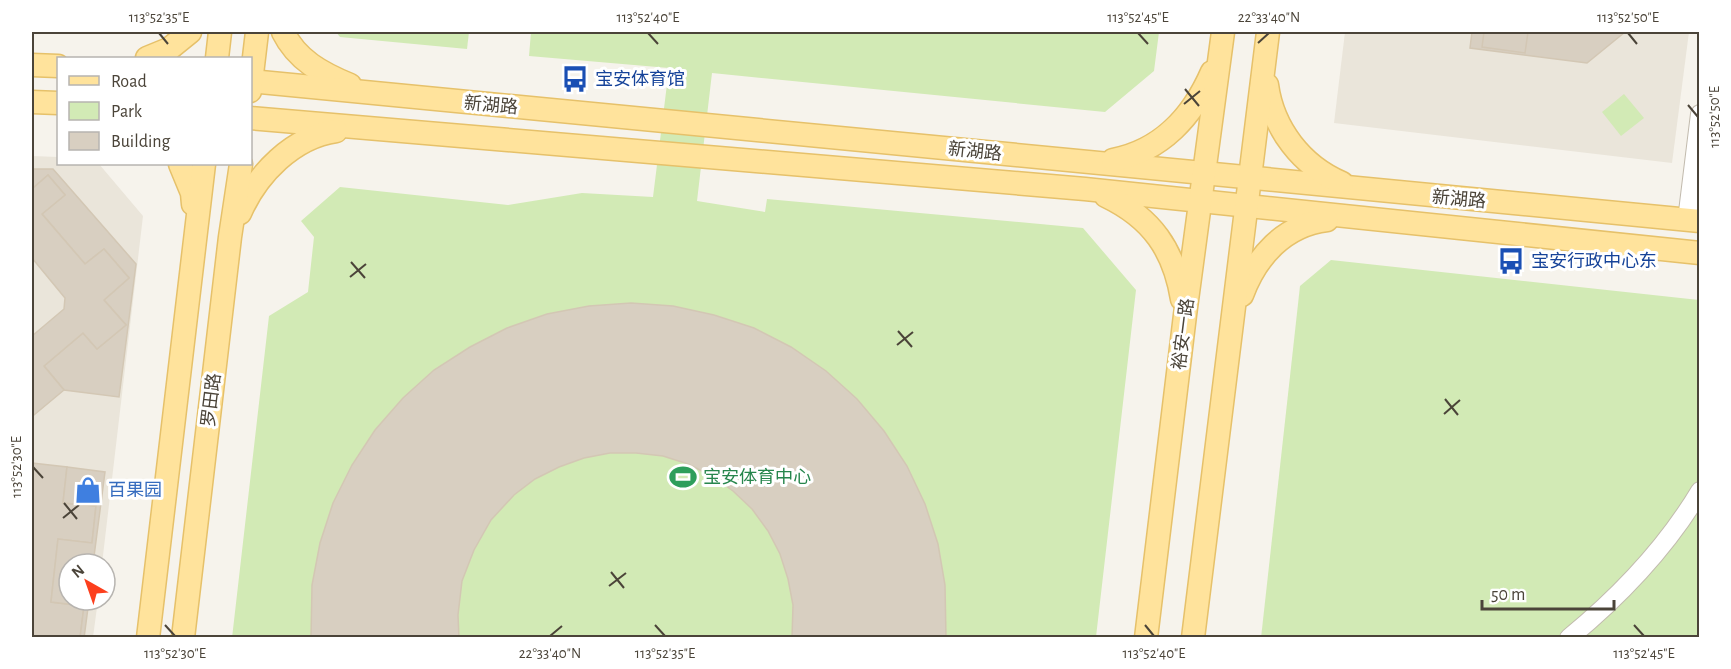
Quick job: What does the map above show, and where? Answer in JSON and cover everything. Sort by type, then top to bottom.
[{"type":"main road","points":[[150,57],[169,50],[190,32]]},
{"type":"main road","points":[[217,57],[220,32]]},
{"type":"main road","points":[[252,77],[258,32]]},
{"type":"main road","points":[[283,32],[295,51],[312,66],[368,93]]},
{"type":"main road","points":[[1086,162],[1127,157],[1141,152],[1165,137],[1192,109],[1204,89],[1222,41]]},
{"type":"main road","name":"裕安一路","points":[[1146,638],[1185,315],[1222,41]]},
{"type":"main road","points":[[1193,638],[1267,41]]},
{"type":"main road","points":[[1267,41],[1265,73],[1268,94],[1285,135],[1314,167],[1332,179],[1354,189]]},
{"type":"main road","points":[[32,65],[57,66]]},
{"type":"main road","name":"新湖路","points":[[252,84],[368,93],[1693,220]]},
{"type":"main road","points":[[32,102],[57,103]]},
{"type":"main road","name":"新湖路","points":[[252,118],[357,129],[1085,189],[1700,253]]},
{"type":"main road","points":[[230,237],[247,198],[269,168],[281,157],[326,133],[357,129]]},
{"type":"main road","points":[[1020,184],[1032,181],[1037,174],[1035,162],[1025,156]]},
{"type":"main road","points":[[180,165],[192,193],[195,229]]},
{"type":"main road","name":"罗田路","points":[[148,638],[204,165]]},
{"type":"main road","name":"罗田路","points":[[183,638],[230,237],[241,165]]},
{"type":"main road","points":[[1085,189],[1125,205],[1153,228],[1172,262],[1180,285],[1185,315]]},
{"type":"main road","points":[[1231,324],[1247,280],[1258,261],[1275,243],[1299,227],[1320,220],[1351,217]]},
{"type":"street","points":[[1693,220],[1700,114]]},
{"type":"street","points":[[1569,638],[1635,578],[1666,541],[1700,491]]},
{"type":"shaded area","points":[[1345,32],[1689,32],[1672,163],[1334,123]]},
{"type":"shaded area","points":[[32,156],[57,157],[57,165],[100,165],[143,216],[103,552],[57,552],[57,612],[96,612],[93,637],[32,637]]},
{"type":"green space","points":[[336,32],[469,32],[467,49],[340,37]]},
{"type":"green space","name":"宝安体育中心","points":[[531,32],[1159,32],[1154,71],[1105,112],[712,73],[697,201],[765,212],[767,199],[1083,228],[1136,290],[1096,637],[232,638],[269,316],[308,292],[314,237],[301,221],[340,187],[508,205],[582,193],[653,197],[669,68],[529,56]]},
{"type":"green space","points":[[1624,94],[1644,118],[1621,136],[1602,112]]},
{"type":"green space","points":[[1331,260],[1699,300],[1699,637],[1261,638],[1300,286]]},
{"type":"building","points":[[1472,32],[1625,32],[1587,63],[1470,48]]},
{"type":"building","points":[[1484,32],[1528,32],[1525,53],[1482,47]]},
{"type":"building","points":[[32,169],[53,169],[136,264],[119,397],[64,390],[44,366],[83,333],[97,349],[126,325],[104,300],[129,278],[104,249],[85,264],[42,214],[65,195],[48,175],[32,189]]},
{"type":"building","points":[[48,175],[65,195],[42,214],[85,264],[104,249],[129,278],[104,300],[126,325],[97,349],[83,333],[44,366],[64,390],[34,415],[32,412],[32,336],[64,309],[65,298],[32,258],[32,189]]},
{"type":"building","points":[[631,303],[673,306],[714,315],[754,328],[791,347],[826,371],[857,399],[884,431],[907,466],[925,504],[938,544],[945,585],[946,638],[792,638],[793,605],[788,579],[780,554],[768,531],[752,509],[712,476],[688,464],[663,456],[610,453],[584,458],[535,479],[514,495],[491,520],[474,550],[462,581],[458,615],[459,638],[311,638],[312,585],[320,543],[333,503],[352,465],[375,430],[403,398],[434,370],[470,347],[507,328],[547,314],[589,306]]},
{"type":"building","points":[[32,463],[67,467],[63,503],[96,506],[92,543],[58,539],[51,602],[57,603],[57,612],[83,612],[80,638],[32,638]]},
{"type":"building","points":[[67,467],[105,472],[95,552],[57,552],[57,603],[51,602],[58,539],[92,543],[96,506],[63,503]]},
{"type":"building","points":[[83,612],[87,612],[84,638],[80,638]]},
{"type":"place","name":"宝安体育馆","points":[[575,79]]},
{"type":"place","name":"宝安行政中心东","points":[[1511,261]]},
{"type":"place","name":"宝安体育中心","points":[[683,477]]},
{"type":"place","name":"百果园","points":[[88,490]]}]
